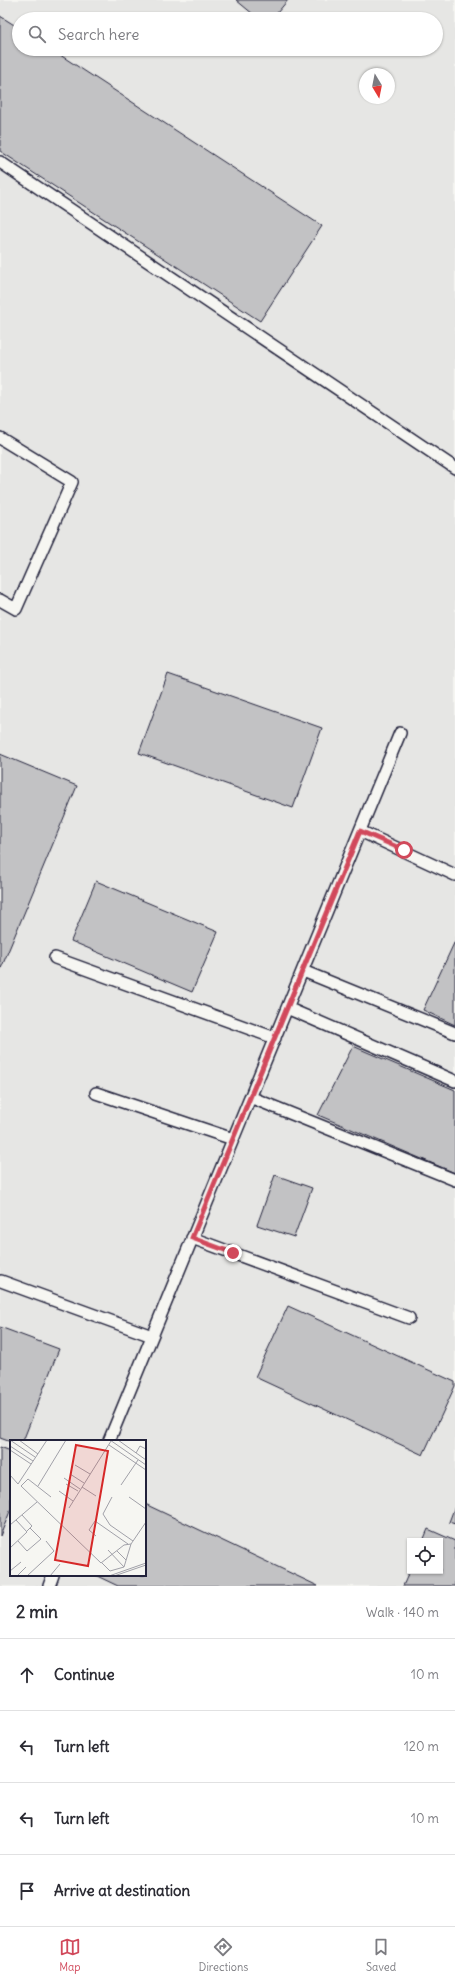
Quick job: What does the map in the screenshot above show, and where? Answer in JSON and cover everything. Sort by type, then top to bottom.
[{"type":"lane","points":[[0,162],[455,468]]},
{"type":"lane","points":[[0,438],[72,482],[16,609],[0,600]]},
{"type":"lane","points":[[108,1440],[400,733]]},
{"type":"lane","points":[[360,831],[455,875]]},
{"type":"lane","points":[[55,958],[275,1038]]},
{"type":"lane","points":[[302,971],[455,1033]]},
{"type":"lane","points":[[287,1008],[455,1081]]},
{"type":"lane","points":[[96,1093],[233,1139]]},
{"type":"lane","points":[[250,1097],[455,1180]]},
{"type":"lane","points":[[192,1238],[409,1318]]},
{"type":"lane","points":[[1,1280],[152,1336]]},
{"type":"lane","points":[[49,1586],[53,1576]]},
{"type":"shaded area","points":[[0,0],[455,0],[455,1586],[0,1586]]},
{"type":"building","points":[[236,0],[288,0],[278,12],[251,12]]},
{"type":"building","points":[[0,16],[12,24],[12,56],[62,56],[322,226],[260,321],[0,151]]},
{"type":"building","points":[[168,674],[322,728],[293,808],[139,753]]},
{"type":"building","points":[[0,754],[77,786],[0,971]]},
{"type":"building","points":[[96,881],[218,932],[192,992],[71,941]]},
{"type":"building","points":[[455,941],[455,1025],[423,1010]]},
{"type":"building","points":[[353,1046],[455,1090],[455,1173],[318,1115]]},
{"type":"building","points":[[275,1175],[312,1188],[294,1237],[257,1225]]},
{"type":"building","points":[[288,1306],[455,1382],[455,1386],[423,1455],[255,1377]]},
{"type":"building","points":[[0,1327],[59,1349],[23,1440],[10,1440],[10,1442],[0,1438]]},
{"type":"building","points":[[0,1447],[10,1451],[10,1511],[0,1536]]},
{"type":"building","points":[[146,1504],[318,1586],[118,1586],[97,1576],[146,1576]]},
{"type":"building","points":[[455,1506],[455,1524],[449,1522]]},
{"type":"building","points":[[428,1529],[455,1541],[455,1586],[403,1586],[408,1574],[443,1574],[443,1538],[424,1538]]},
{"type":"route","points":[[233,1253],[192,1238],[360,831],[404,850]]}]
